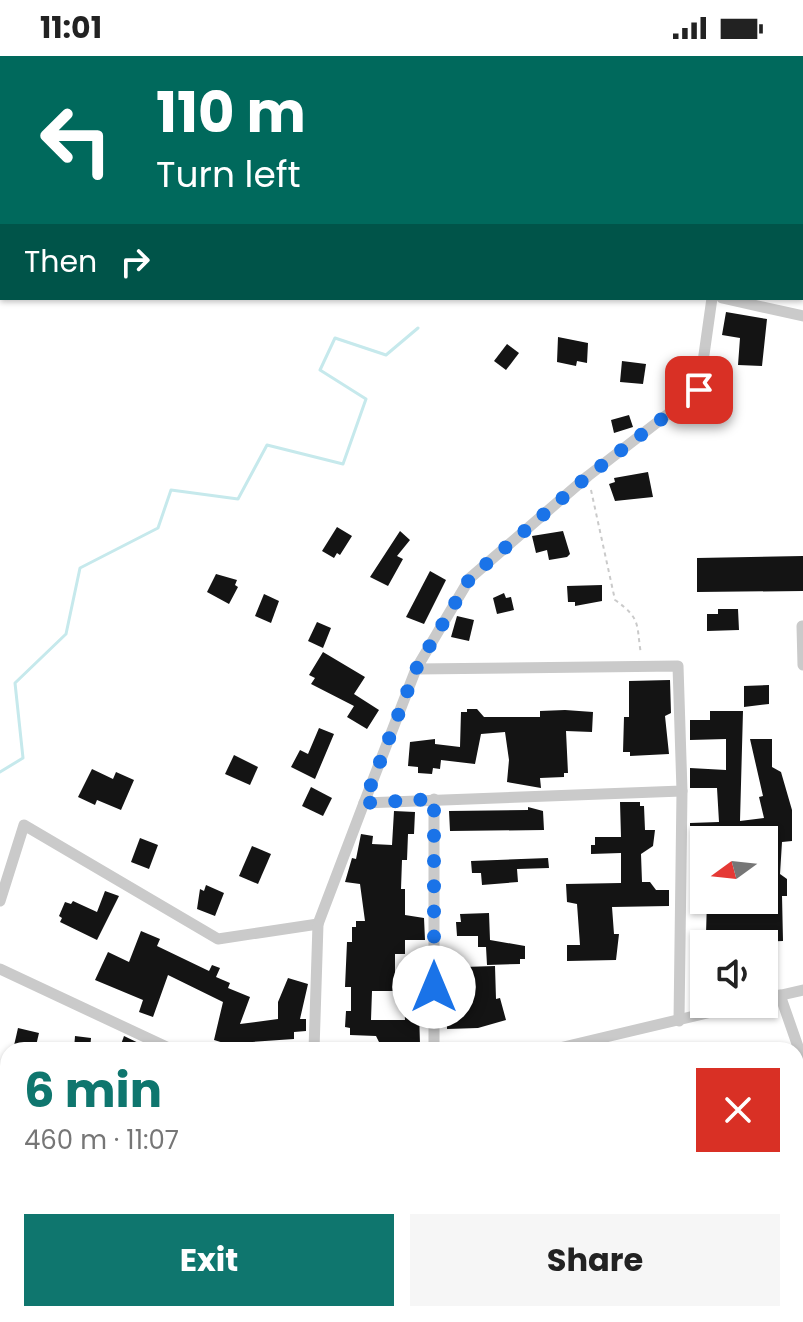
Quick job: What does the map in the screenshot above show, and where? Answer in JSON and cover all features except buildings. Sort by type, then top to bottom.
[{"type":"street","points":[[314,1042],[318,924],[416,669],[470,578],[588,476],[699,390],[712,300]]},
{"type":"street","points":[[731,300],[803,316]]},
{"type":"street","points":[[802,626],[803,665]]},
{"type":"street","points":[[416,669],[678,666],[682,791],[679,1021]]},
{"type":"street","points":[[364,803],[682,791]]},
{"type":"street","points":[[434,799],[434,1042]]},
{"type":"street","points":[[0,901],[24,825],[218,939],[318,924]]},
{"type":"street","points":[[0,969],[156,1042]]},
{"type":"street","points":[[796,1042],[780,995],[803,990]]},
{"type":"street","points":[[586,1042],[691,1018]]},
{"type":"path","points":[[588,476],[615,600],[633,612],[638,621],[641,653],[647,666]]},
{"type":"waterway","points":[[0,772],[23,758],[15,683],[66,634],[80,568],[158,528],[171,490],[238,499],[267,445],[343,464],[366,399],[320,370],[335,338],[386,355],[418,328]]},
{"type":"route","points":[[434,987],[434,799],[364,803],[416,669],[470,578],[588,476],[699,390]]}]
